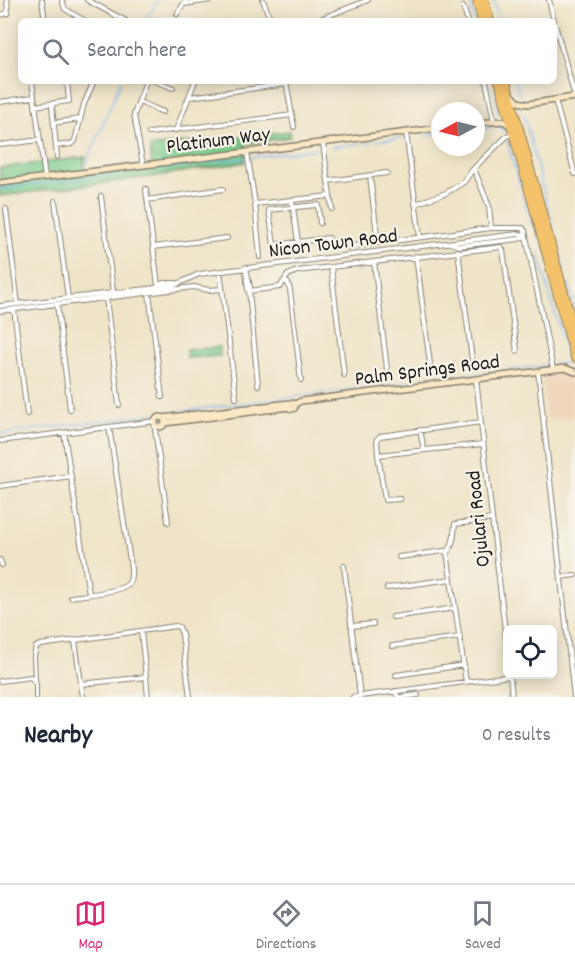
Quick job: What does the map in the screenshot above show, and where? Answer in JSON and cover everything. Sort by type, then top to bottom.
[{"type":"highway","points":[[477,0],[481,18]]},
{"type":"highway","points":[[484,0],[489,18]]},
{"type":"highway","points":[[500,84],[575,333]]},
{"type":"highway","points":[[507,84],[514,128],[574,354]]},
{"type":"street","points":[[0,15],[8,14],[7,0]]},
{"type":"street","points":[[42,0],[45,18]]},
{"type":"street","points":[[62,0],[65,9],[80,18]]},
{"type":"street","points":[[87,0],[120,18]]},
{"type":"street","points":[[177,14],[185,2],[211,0]]},
{"type":"street","points":[[263,0],[270,18]]},
{"type":"street","points":[[323,18],[368,0]]},
{"type":"street","points":[[549,0],[553,18]]},
{"type":"street","points":[[0,8],[8,7]]},
{"type":"street","points":[[463,7],[467,18]]},
{"type":"street","points":[[415,204],[446,193],[464,182],[514,128],[519,110],[528,104],[575,97],[557,32]]},
{"type":"street","points":[[32,84],[45,178]]},
{"type":"street","points":[[35,106],[69,101],[67,84]]},
{"type":"street","points":[[56,146],[73,143],[91,84]]},
{"type":"street","points":[[143,165],[134,115],[145,84]]},
{"type":"street","points":[[163,84],[173,88]]},
{"type":"street","points":[[176,129],[194,84]]},
{"type":"street","points":[[255,84],[256,88]]},
{"type":"street","points":[[189,97],[280,84]]},
{"type":"street","points":[[286,84],[294,127]]},
{"type":"street","points":[[487,84],[497,121]]},
{"type":"street","points":[[507,84],[515,100],[528,104]]},
{"type":"street","points":[[0,102],[33,97]]},
{"type":"street","points":[[555,100],[575,174]]},
{"type":"street","points":[[139,102],[163,112]]},
{"type":"street","points":[[52,105],[57,157]]},
{"type":"street","points":[[497,121],[505,111],[505,105]]},
{"type":"street","points":[[149,133],[292,115]]},
{"type":"street","points":[[54,123],[79,119]]},
{"type":"street","points":[[485,122],[506,122],[514,128]]},
{"type":"street","name":"Platinum Way","points":[[0,183],[431,129]]},
{"type":"street","points":[[406,132],[420,237]]},
{"type":"street","points":[[0,145],[39,140]]},
{"type":"street","points":[[323,143],[332,209]]},
{"type":"street","points":[[247,152],[260,257]]},
{"type":"street","points":[[474,169],[489,206],[491,228]]},
{"type":"street","points":[[328,182],[387,173]]},
{"type":"street","points":[[370,176],[378,243]]},
{"type":"street","points":[[146,189],[158,286]]},
{"type":"street","points":[[147,200],[223,189]]},
{"type":"street","points":[[101,196],[113,292]]},
{"type":"street","points":[[255,204],[330,196]]},
{"type":"street","points":[[55,201],[68,298]]},
{"type":"street","points":[[292,201],[298,242]]},
{"type":"street","points":[[320,223],[318,205],[269,210],[274,245],[329,238]]},
{"type":"street","points":[[6,209],[18,304]]},
{"type":"street","points":[[345,247],[491,228],[520,227],[525,231],[552,366]]},
{"type":"street","name":"Nicon Town Road","points":[[0,306],[173,286],[199,274],[246,267],[449,243],[459,246],[519,234],[526,236]]},
{"type":"street","points":[[153,247],[227,238]]},
{"type":"street","points":[[459,246],[472,360]]},
{"type":"street","points":[[249,291],[277,288],[291,273],[297,271],[416,256],[459,246],[501,247],[517,351]]},
{"type":"street","points":[[416,256],[430,364]]},
{"type":"street","points":[[374,262],[387,369]]},
{"type":"street","points":[[246,267],[250,287],[258,385]]},
{"type":"street","points":[[331,267],[344,375]]},
{"type":"street","points":[[219,271],[236,398]]},
{"type":"street","points":[[284,281],[288,283],[290,290],[301,380]]},
{"type":"street","points":[[0,311],[194,287],[209,290],[222,289]]},
{"type":"street","points":[[149,293],[162,397]]},
{"type":"street","points":[[106,298],[119,405]]},
{"type":"street","points":[[57,304],[70,409]]},
{"type":"street","points":[[14,309],[27,414]]},
{"type":"street","points":[[565,368],[572,361],[574,354]]},
{"type":"street","name":"Palm Springs Road","points":[[155,421],[157,418],[164,421],[538,371],[552,366],[575,372]]},
{"type":"street","points":[[538,371],[574,697]]},
{"type":"street","name":"Ojulari Road","points":[[476,379],[504,625]]},
{"type":"street","points":[[0,441],[155,421],[168,522]]},
{"type":"street","points":[[400,499],[385,500],[378,455],[378,437],[481,422]]},
{"type":"street","points":[[71,597],[123,587],[128,585],[131,577],[109,427]]},
{"type":"street","points":[[420,430],[424,450]]},
{"type":"street","points":[[64,433],[89,594]]},
{"type":"street","points":[[378,455],[483,444]]},
{"type":"street","points":[[0,486],[71,476]]},
{"type":"street","points":[[447,552],[451,548],[455,524],[492,519]]},
{"type":"street","points":[[399,557],[447,552]]},
{"type":"street","points":[[447,552],[466,682]]},
{"type":"street","points":[[344,566],[360,696]]},
{"type":"street","points":[[561,577],[575,575]]},
{"type":"street","points":[[387,588],[451,579]]},
{"type":"street","points":[[393,617],[455,608]]},
{"type":"street","points":[[351,626],[373,624]]},
{"type":"street","points":[[36,697],[34,680],[36,647],[176,626],[181,630],[190,697]]},
{"type":"street","points":[[141,632],[148,697]]},
{"type":"street","points":[[392,646],[460,637]]},
{"type":"street","points":[[75,641],[83,697]]},
{"type":"street","points":[[396,675],[464,665]]},
{"type":"street","points":[[0,681],[27,676],[34,680]]},
{"type":"street","points":[[353,697],[503,676]]},
{"type":"street","points":[[81,684],[146,677]]},
{"type":"street","points":[[510,679],[512,697]]},
{"type":"street","points":[[395,691],[400,697],[418,695]]},
{"type":"shaded area","points":[[566,372],[575,400],[575,417],[547,420],[543,384],[548,375]]},
{"type":"green space","points":[[290,131],[290,137],[246,144],[245,162],[0,196],[0,168],[86,157],[84,164],[87,174],[152,165],[150,147]]},
{"type":"green space","points":[[219,347],[220,356],[187,358],[186,350]]},
{"type":"waterway","points":[[148,18],[158,0]]},
{"type":"waterway","points":[[469,0],[474,18]]},
{"type":"waterway","points":[[493,0],[498,18]]},
{"type":"waterway","points":[[86,164],[120,84]]},
{"type":"waterway","points":[[516,84],[520,96]]},
{"type":"waterway","points":[[492,88],[499,114]]},
{"type":"waterway","points":[[524,115],[564,270]]},
{"type":"waterway","points":[[485,128],[500,126],[505,133]]},
{"type":"waterway","points":[[426,135],[431,134]]},
{"type":"waterway","points":[[376,141],[401,138]]},
{"type":"waterway","points":[[507,141],[521,188]]},
{"type":"waterway","points":[[365,143],[372,142]]},
{"type":"waterway","points":[[347,145],[361,143]]},
{"type":"waterway","points":[[332,147],[344,145]]},
{"type":"waterway","points":[[252,157],[316,149]]},
{"type":"waterway","points":[[0,189],[245,158]]},
{"type":"waterway","points":[[522,192],[527,212]]},
{"type":"waterway","points":[[528,217],[530,224]]},
{"type":"waterway","points":[[538,252],[568,360],[566,363],[555,364]]},
{"type":"waterway","points":[[568,284],[575,310]]},
{"type":"waterway","points":[[0,434],[550,365]]},
{"type":"waterway","points":[[573,375],[575,384]]}]
